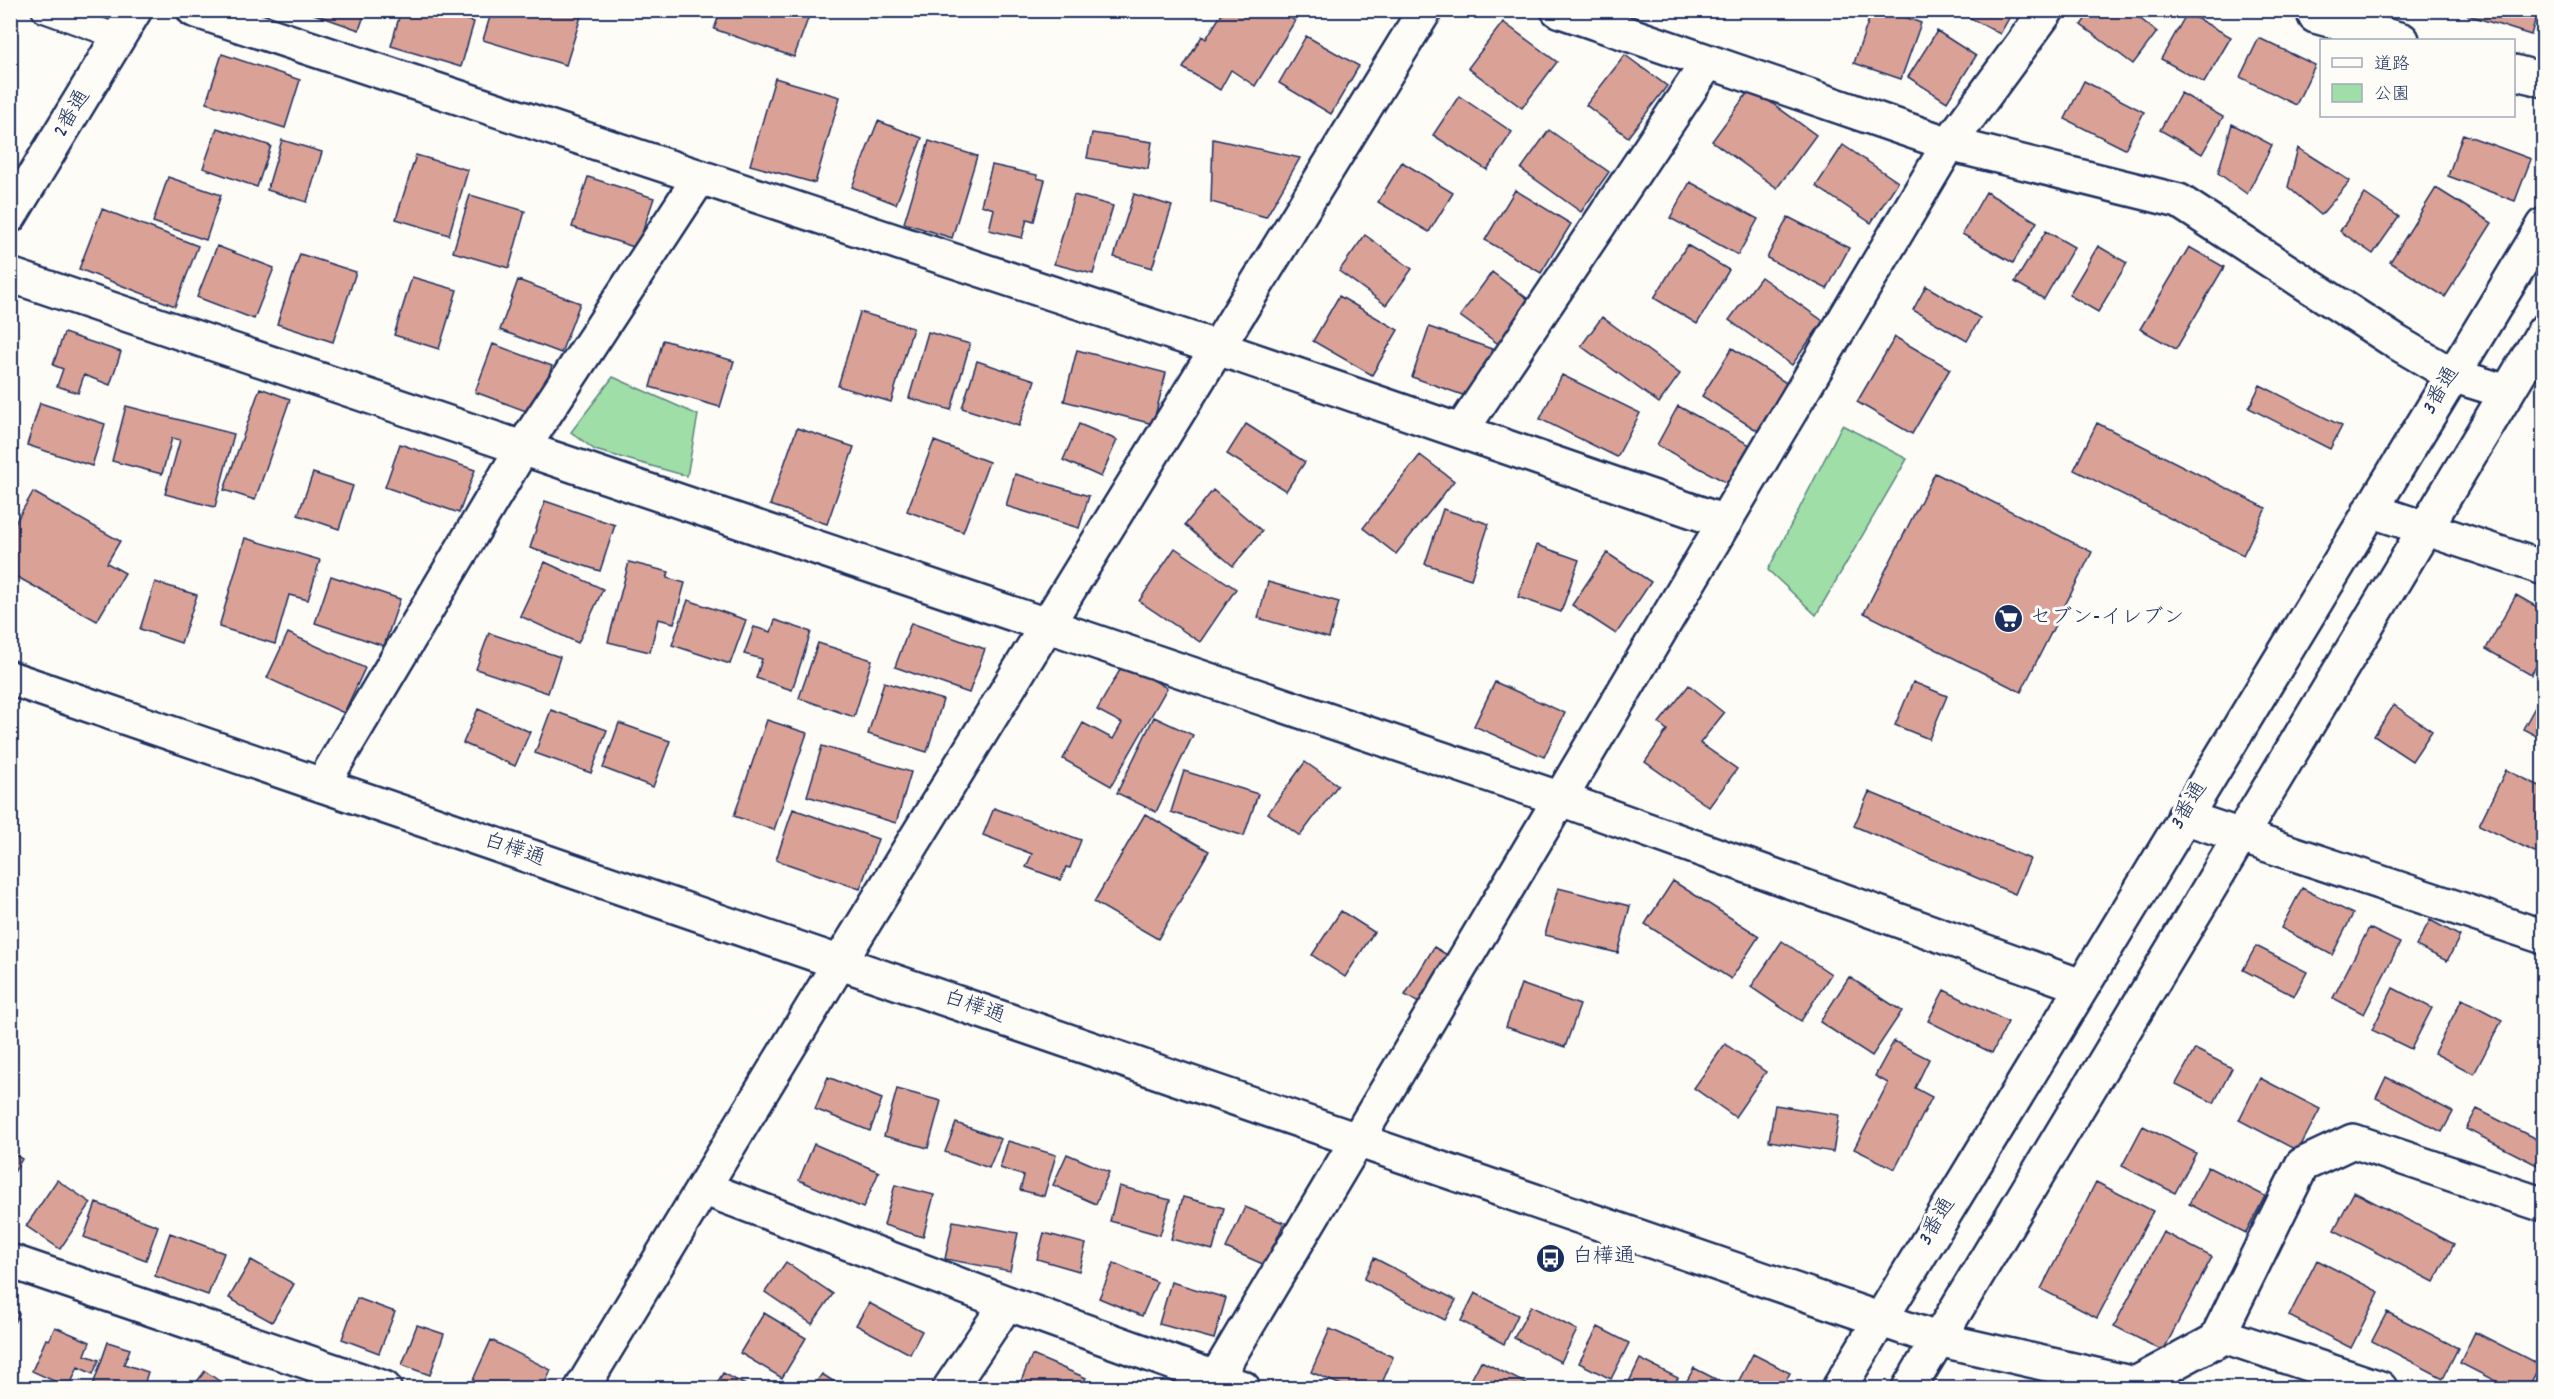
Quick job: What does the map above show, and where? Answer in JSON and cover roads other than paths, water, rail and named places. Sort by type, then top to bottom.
[{"type":"street","points":[[194,10],[1218,348],[1725,522]]},
{"type":"street","points":[[582,1389],[840,962],[1425,10]]},
{"type":"street","points":[[1558,10],[1949,144],[2180,201],[2396,342],[2452,375],[2506,392]]},
{"type":"street","points":[[703,1188],[1223,1385],[1359,1140],[1949,144],[2047,10]]},
{"type":"street","points":[[2318,10],[2315,16],[2398,39]]},
{"type":"street","name":"2番通","points":[[10,216],[127,24]]},
{"type":"street","points":[[1461,431],[1708,62]]},
{"type":"street","points":[[2515,72],[2544,80]]},
{"type":"street","points":[[321,785],[522,449],[700,177]]},
{"type":"street","name":"3番通","points":[[1839,1389],[2544,225]]},
{"type":"street","points":[[10,275],[1561,799],[2081,986]]},
{"type":"street","points":[[1909,1389],[2544,330]]},
{"type":"street","points":[[2370,510],[2544,568]]},
{"type":"street","name":"白樺通","points":[[10,678],[1937,1339],[2135,1384],[2215,1342]]},
{"type":"street","points":[[2184,817],[2544,937]]},
{"type":"street","points":[[2215,1342],[2302,1165],[2353,1141],[2544,1205]]},
{"type":"street","points":[[10,1261],[384,1389]]},
{"type":"street","points":[[950,1389],[1007,1303]]},
{"type":"street","points":[[2215,1342],[2224,1336],[2380,1389]]},
{"type":"lane","points":[[44,10],[127,24]]},
{"type":"place","name":"セブン-イレブン","points":[[2009,619]]},
{"type":"place","name":"白樺通","points":[[1551,1258]]}]
